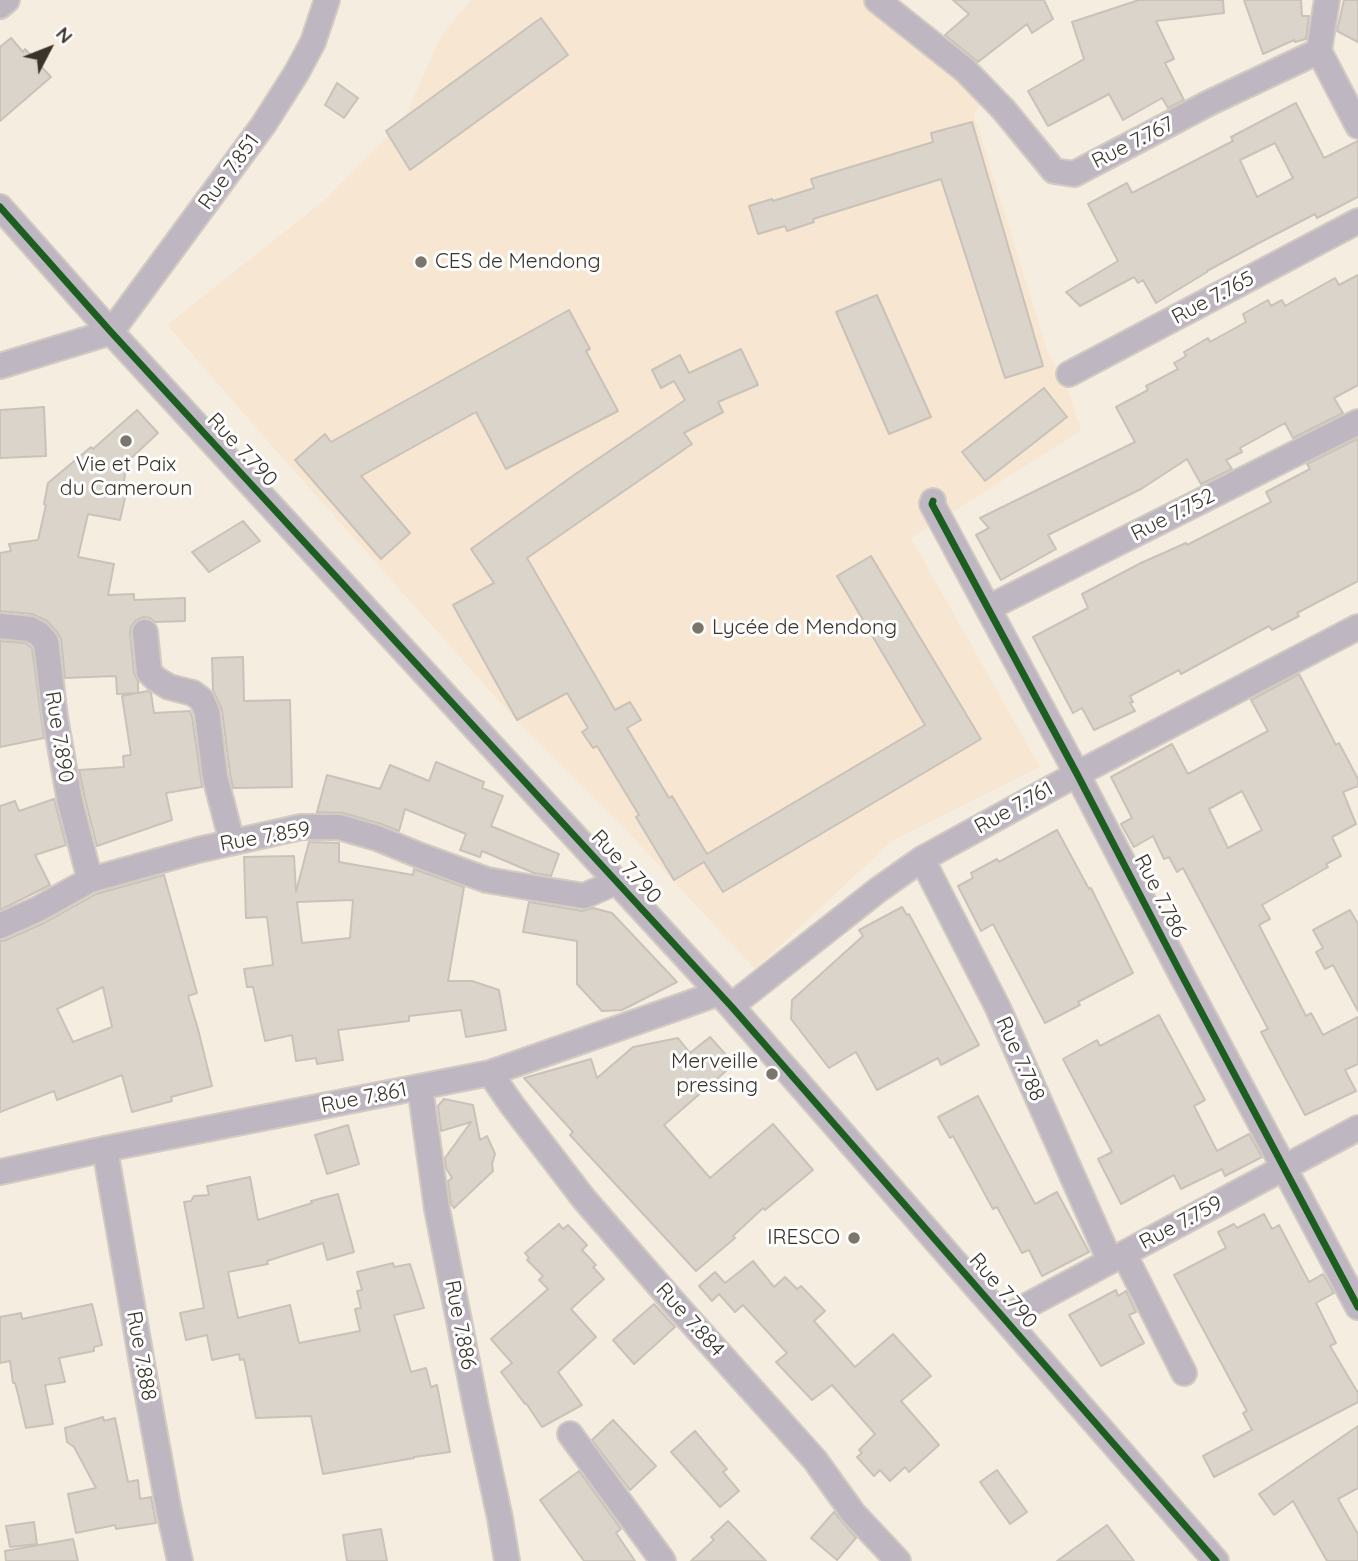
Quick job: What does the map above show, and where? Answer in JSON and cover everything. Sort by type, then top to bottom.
[{"type":"street","points":[[0,6],[6,0]]},
{"type":"street","name":"Rue 7.851","points":[[111,332],[264,124],[313,42],[327,0]]},
{"type":"street","name":"Rue 7.767","points":[[877,0],[965,70],[1003,109],[1054,171],[1074,174],[1209,103],[1319,51]]},
{"type":"street","points":[[1327,0],[1319,51],[1358,126]]},
{"type":"street","name":"Rue 7.790","points":[[0,207],[111,332],[725,1000],[1216,1561]]},
{"type":"street","name":"Rue 7.765","points":[[1069,374],[1358,221]]},
{"type":"street","points":[[0,366],[111,332]]},
{"type":"street","name":"Rue 7.752","points":[[988,608],[1358,422]]},
{"type":"street","name":"Rue 7.786","points":[[933,500],[932,504],[1358,1307]]},
{"type":"street","name":"Rue 7.890","points":[[0,626],[30,629],[46,642],[65,778],[90,880]]},
{"type":"street","name":"Rue 7.761","points":[[725,1000],[922,859],[1358,626]]},
{"type":"street","points":[[145,632],[149,672],[169,687],[193,693],[202,701],[207,712],[215,777],[232,842]]},
{"type":"street","name":"Rue 7.859","points":[[0,926],[38,909],[90,880],[232,842],[301,827],[339,827],[377,838],[487,880],[584,896],[616,882]]},
{"type":"street","name":"Rue 7.788","points":[[922,859],[998,1009],[1117,1258],[1184,1373]]},
{"type":"street","name":"Rue 7.861","points":[[0,1172],[490,1073],[725,1000]]},
{"type":"street","name":"Rue 7.884","points":[[490,1073],[584,1199],[815,1460],[853,1513],[898,1561]]},
{"type":"street","name":"Rue 7.886","points":[[420,1087],[438,1209],[507,1561]]},
{"type":"street","name":"Rue 7.759","points":[[1004,1318],[1358,1128]]},
{"type":"street","name":"Rue 7.888","points":[[105,1149],[180,1561]]},
{"type":"street","points":[[570,1434],[663,1561]]},
{"type":"shaded area","name":"Lycée de Mendong","points":[[471,0],[862,0],[984,99],[974,115],[1048,353],[1066,383],[1081,431],[911,538],[1040,767],[892,841],[755,969],[626,830],[514,718],[167,325],[327,198],[404,119],[441,36]]},
{"type":"building","points":[[953,0],[1044,0],[1053,19],[1032,33],[1027,24],[978,62],[945,35],[969,14]]},
{"type":"building","points":[[1139,0],[1223,0],[1224,13],[1156,21],[1174,59],[1165,63],[1184,100],[1168,108],[1162,98],[1123,120],[1109,94],[1048,126],[1028,91],[1084,59],[1072,22]]},
{"type":"building","points":[[1244,0],[1301,0],[1302,16],[1309,16],[1306,39],[1294,40],[1263,54]]},
{"type":"building","points":[[1344,0],[1358,0],[1358,42],[1337,31]]},
{"type":"building","points":[[541,18],[568,55],[410,170],[386,131]]},
{"type":"building","points":[[11,38],[51,77],[0,121],[0,47]]},
{"type":"building","points":[[337,83],[358,98],[344,118],[325,105]]},
{"type":"building","points":[[1296,103],[1324,158],[1358,141],[1358,197],[1317,218],[1315,214],[1257,244],[1156,303],[1143,280],[1138,283],[1134,277],[1080,306],[1066,292],[1118,261],[1088,204],[1127,183],[1132,193],[1233,141],[1231,137]],"holes":[[[1275,143],[1293,178],[1257,197],[1240,160]]]},
{"type":"building","points":[[972,122],[1043,366],[1005,378],[941,179],[813,219],[814,222],[787,231],[785,226],[758,234],[749,206],[814,188],[811,179],[933,142],[931,133]]},
{"type":"building","points":[[1358,275],[1358,385],[1334,398],[1343,413],[1293,438],[1285,423],[1240,448],[1242,452],[1226,460],[1232,469],[1201,484],[1187,459],[1141,489],[1048,535],[1056,549],[1001,580],[976,535],[989,528],[980,518],[1135,442],[1116,407],[1148,390],[1146,386],[1178,369],[1174,363],[1186,356],[1184,352],[1208,338],[1210,342],[1246,322],[1243,314],[1268,300],[1271,306],[1282,300],[1285,306],[1335,278],[1339,285]]},
{"type":"building","points":[[877,295],[931,417],[889,434],[836,312]]},
{"type":"building","points":[[569,310],[590,349],[586,351],[618,411],[506,469],[476,412],[361,476],[410,533],[381,559],[295,460],[325,434],[331,442]]},
{"type":"building","points":[[741,349],[758,385],[718,402],[723,412],[684,433],[692,444],[527,558],[615,710],[630,702],[641,720],[627,728],[669,798],[672,796],[707,854],[925,725],[837,576],[871,556],[981,739],[723,892],[704,862],[674,880],[597,746],[593,748],[582,732],[588,728],[567,693],[517,720],[453,605],[494,583],[471,549],[685,400],[674,381],[661,388],[652,370],[680,355],[689,373]]},
{"type":"building","points":[[1044,388],[1067,417],[985,481],[962,452]]},
{"type":"building","points":[[44,407],[46,456],[0,458],[0,410]]},
{"type":"building","points":[[137,410],[158,433],[127,462],[123,487],[127,489],[120,520],[88,514],[78,557],[114,564],[108,595],[134,594],[134,600],[185,598],[185,621],[155,622],[144,617],[136,620],[130,633],[138,693],[117,694],[116,676],[65,678],[61,639],[47,621],[32,614],[0,611],[0,553],[11,551],[9,544],[38,540],[48,483],[91,447],[93,449]]},
{"type":"building","points":[[1357,439],[1358,581],[1297,613],[1299,616],[1272,630],[1269,626],[1181,674],[1179,670],[1130,696],[1133,702],[1130,703],[1135,711],[1094,730],[1082,708],[1073,713],[1033,637],[1088,608],[1082,594],[1271,502],[1266,492],[1310,469],[1307,464]]},
{"type":"building","points":[[243,521],[260,541],[209,572],[192,552]]},
{"type":"building","points":[[0,641],[25,643],[32,648],[44,738],[0,747]]},
{"type":"building","points":[[243,657],[244,701],[290,700],[292,787],[233,788],[222,710],[213,690],[212,658]]},
{"type":"building","points":[[1299,674],[1336,745],[1339,743],[1358,779],[1358,786],[1343,792],[1356,824],[1332,837],[1341,856],[1326,864],[1328,867],[1262,905],[1270,919],[1259,925],[1306,1016],[1311,1013],[1323,1035],[1358,1017],[1358,1064],[1345,1070],[1356,1091],[1305,1115],[1261,1032],[1268,1029],[1183,868],[1177,872],[1169,857],[1164,859],[1153,836],[1134,847],[1121,824],[1132,818],[1111,777],[1172,744],[1188,774],[1268,731],[1251,700]],"holes":[[[1242,791],[1262,830],[1228,848],[1209,809]]]},
{"type":"building","points":[[148,691],[151,693],[154,713],[190,711],[202,787],[166,793],[172,820],[97,846],[79,770],[124,767],[123,756],[131,755],[122,696]]},
{"type":"building","points":[[436,762],[484,782],[482,788],[503,796],[491,826],[559,854],[551,876],[534,873],[482,851],[480,857],[460,850],[466,834],[405,809],[399,831],[343,813],[317,812],[327,775],[380,789],[390,765],[429,781]]},
{"type":"building","points":[[54,799],[66,845],[35,855],[50,885],[0,910],[0,806],[15,801],[19,811]]},
{"type":"building","points":[[1057,830],[1089,889],[1091,888],[1133,973],[1045,1023],[993,924],[981,931],[958,886],[973,878],[971,873],[997,859],[999,862]]},
{"type":"building","points":[[309,842],[339,843],[339,862],[413,875],[414,869],[464,887],[448,981],[472,981],[499,990],[506,1030],[466,1037],[461,1010],[409,1016],[409,1021],[338,1030],[343,1060],[317,1064],[316,1058],[296,1061],[292,1035],[265,1041],[253,987],[247,987],[244,969],[273,965],[267,917],[246,918],[244,857],[294,856],[296,892]],"holes":[[[353,900],[350,938],[302,943],[297,902]]]},
{"type":"building","points":[[164,875],[197,993],[188,996],[212,1086],[171,1097],[172,1101],[132,1112],[122,1075],[57,1100],[54,1091],[0,1112],[0,941],[44,923],[96,894]],"holes":[[[103,987],[112,1027],[73,1042],[57,1009]]]},
{"type":"building","points":[[529,902],[582,911],[593,908],[612,913],[677,982],[622,1010],[602,1011],[577,984],[577,941],[523,932]]},
{"type":"building","points":[[902,907],[907,915],[909,914],[979,1045],[941,1065],[938,1058],[877,1090],[856,1052],[829,1068],[791,1019],[792,1000],[863,936],[859,930]]},
{"type":"building","points":[[1350,910],[1358,924],[1358,1011],[1333,965],[1325,969],[1316,952],[1323,948],[1313,930]]},
{"type":"building","points":[[1159,1015],[1205,1100],[1194,1106],[1217,1151],[1249,1134],[1262,1157],[1225,1176],[1222,1169],[1181,1189],[1174,1175],[1121,1204],[1098,1159],[1112,1152],[1063,1059],[1097,1040],[1100,1046]]},
{"type":"building","points":[[710,1037],[734,1064],[664,1125],[710,1178],[773,1124],[813,1170],[765,1210],[763,1208],[733,1236],[735,1238],[696,1271],[570,1135],[573,1132],[524,1078],[591,1059],[597,1078],[633,1047],[678,1038],[690,1053]]},
{"type":"building","points":[[978,1096],[1035,1204],[1057,1192],[1089,1252],[1042,1276],[1029,1250],[1022,1253],[997,1207],[993,1209],[953,1136],[950,1138],[938,1117]]},
{"type":"building","points":[[444,1099],[473,1105],[480,1140],[487,1136],[495,1154],[493,1171],[454,1208],[448,1181],[452,1178],[446,1168],[445,1158],[471,1122],[441,1131],[438,1106]]},
{"type":"building","points":[[348,1125],[359,1164],[327,1174],[315,1135]]},
{"type":"building","points":[[250,1177],[258,1220],[338,1194],[354,1252],[327,1260],[323,1243],[267,1261],[268,1264],[228,1272],[238,1318],[290,1305],[299,1343],[360,1331],[355,1309],[361,1308],[357,1291],[362,1290],[357,1272],[393,1263],[394,1267],[410,1264],[424,1308],[394,1315],[411,1372],[426,1368],[431,1387],[437,1385],[450,1452],[323,1474],[311,1416],[256,1418],[244,1359],[240,1360],[239,1354],[212,1360],[207,1335],[186,1340],[180,1313],[204,1308],[184,1202],[191,1201],[194,1196],[209,1195],[207,1186]]},
{"type":"building","points":[[1264,1214],[1272,1229],[1279,1225],[1309,1282],[1323,1274],[1334,1293],[1316,1303],[1336,1343],[1330,1346],[1358,1393],[1358,1402],[1214,1477],[1203,1456],[1252,1430],[1243,1413],[1247,1411],[1174,1275],[1226,1248],[1218,1232],[1234,1224],[1237,1228]]},
{"type":"building","points":[[559,1224],[563,1229],[568,1225],[587,1245],[582,1250],[604,1279],[571,1309],[596,1337],[558,1372],[582,1405],[542,1427],[501,1372],[512,1363],[491,1339],[548,1289],[539,1280],[543,1276],[527,1260],[529,1258],[525,1253]]},
{"type":"building","points":[[753,1261],[774,1287],[785,1277],[797,1289],[801,1286],[825,1311],[814,1321],[855,1367],[893,1334],[931,1376],[901,1401],[939,1445],[909,1472],[905,1467],[890,1481],[880,1470],[874,1476],[857,1457],[862,1453],[859,1450],[875,1434],[832,1385],[812,1400],[776,1362],[787,1353],[743,1305],[735,1312],[719,1294],[712,1301],[699,1286],[715,1272],[725,1283]]},
{"type":"building","points":[[1116,1290],[1118,1296],[1126,1291],[1136,1312],[1129,1315],[1144,1343],[1101,1366],[1069,1315]]},
{"type":"building","points":[[92,1304],[102,1345],[94,1347],[94,1351],[59,1358],[65,1382],[45,1385],[53,1424],[26,1428],[13,1383],[10,1361],[0,1363],[0,1317],[21,1313],[22,1319]]},
{"type":"building","points":[[654,1304],[675,1327],[634,1364],[613,1340]]},
{"type":"building","points":[[103,1417],[104,1421],[115,1418],[128,1482],[138,1480],[140,1499],[151,1497],[156,1523],[116,1529],[115,1525],[76,1533],[68,1494],[96,1488],[74,1447],[67,1442],[65,1428]]},
{"type":"building","points":[[613,1420],[656,1466],[630,1490],[592,1440]]},
{"type":"building","points":[[1358,1426],[1358,1488],[1338,1499],[1358,1534],[1358,1561],[1327,1561],[1293,1501],[1274,1515],[1259,1494]]},
{"type":"building","points":[[695,1431],[727,1469],[723,1472],[739,1491],[720,1507],[671,1452]]},
{"type":"building","points":[[997,1470],[1027,1512],[1010,1524],[980,1482]]},
{"type":"building","points":[[579,1471],[621,1529],[616,1533],[635,1561],[584,1561],[540,1500]]},
{"type":"building","points":[[834,1512],[856,1538],[837,1560],[811,1538]]},
{"type":"building","points":[[728,1521],[766,1561],[691,1561],[714,1540],[711,1537]]},
{"type":"building","points":[[34,1522],[37,1544],[10,1547],[6,1526]]},
{"type":"building","points":[[1107,1525],[1134,1561],[1057,1561]]},
{"type":"building","points":[[381,1529],[387,1561],[347,1561],[343,1535]]},
{"type":"building","points":[[73,1539],[78,1561],[6,1561],[5,1551]]},
{"type":"cycle path","points":[[0,207],[111,332],[731,1006],[1216,1561]]},
{"type":"cycle path","points":[[933,501],[932,504],[1358,1307]]},
{"type":"place","name":"CES de Mendong","points":[[421,262]]},
{"type":"place","name":"Vie et Paix du Cameroun","points":[[126,441]]},
{"type":"place","name":"Lycée de Mendong","points":[[698,628]]},
{"type":"place","name":"Merveille pressing","points":[[772,1074]]},
{"type":"place","name":"IRESCO","points":[[854,1238]]}]
